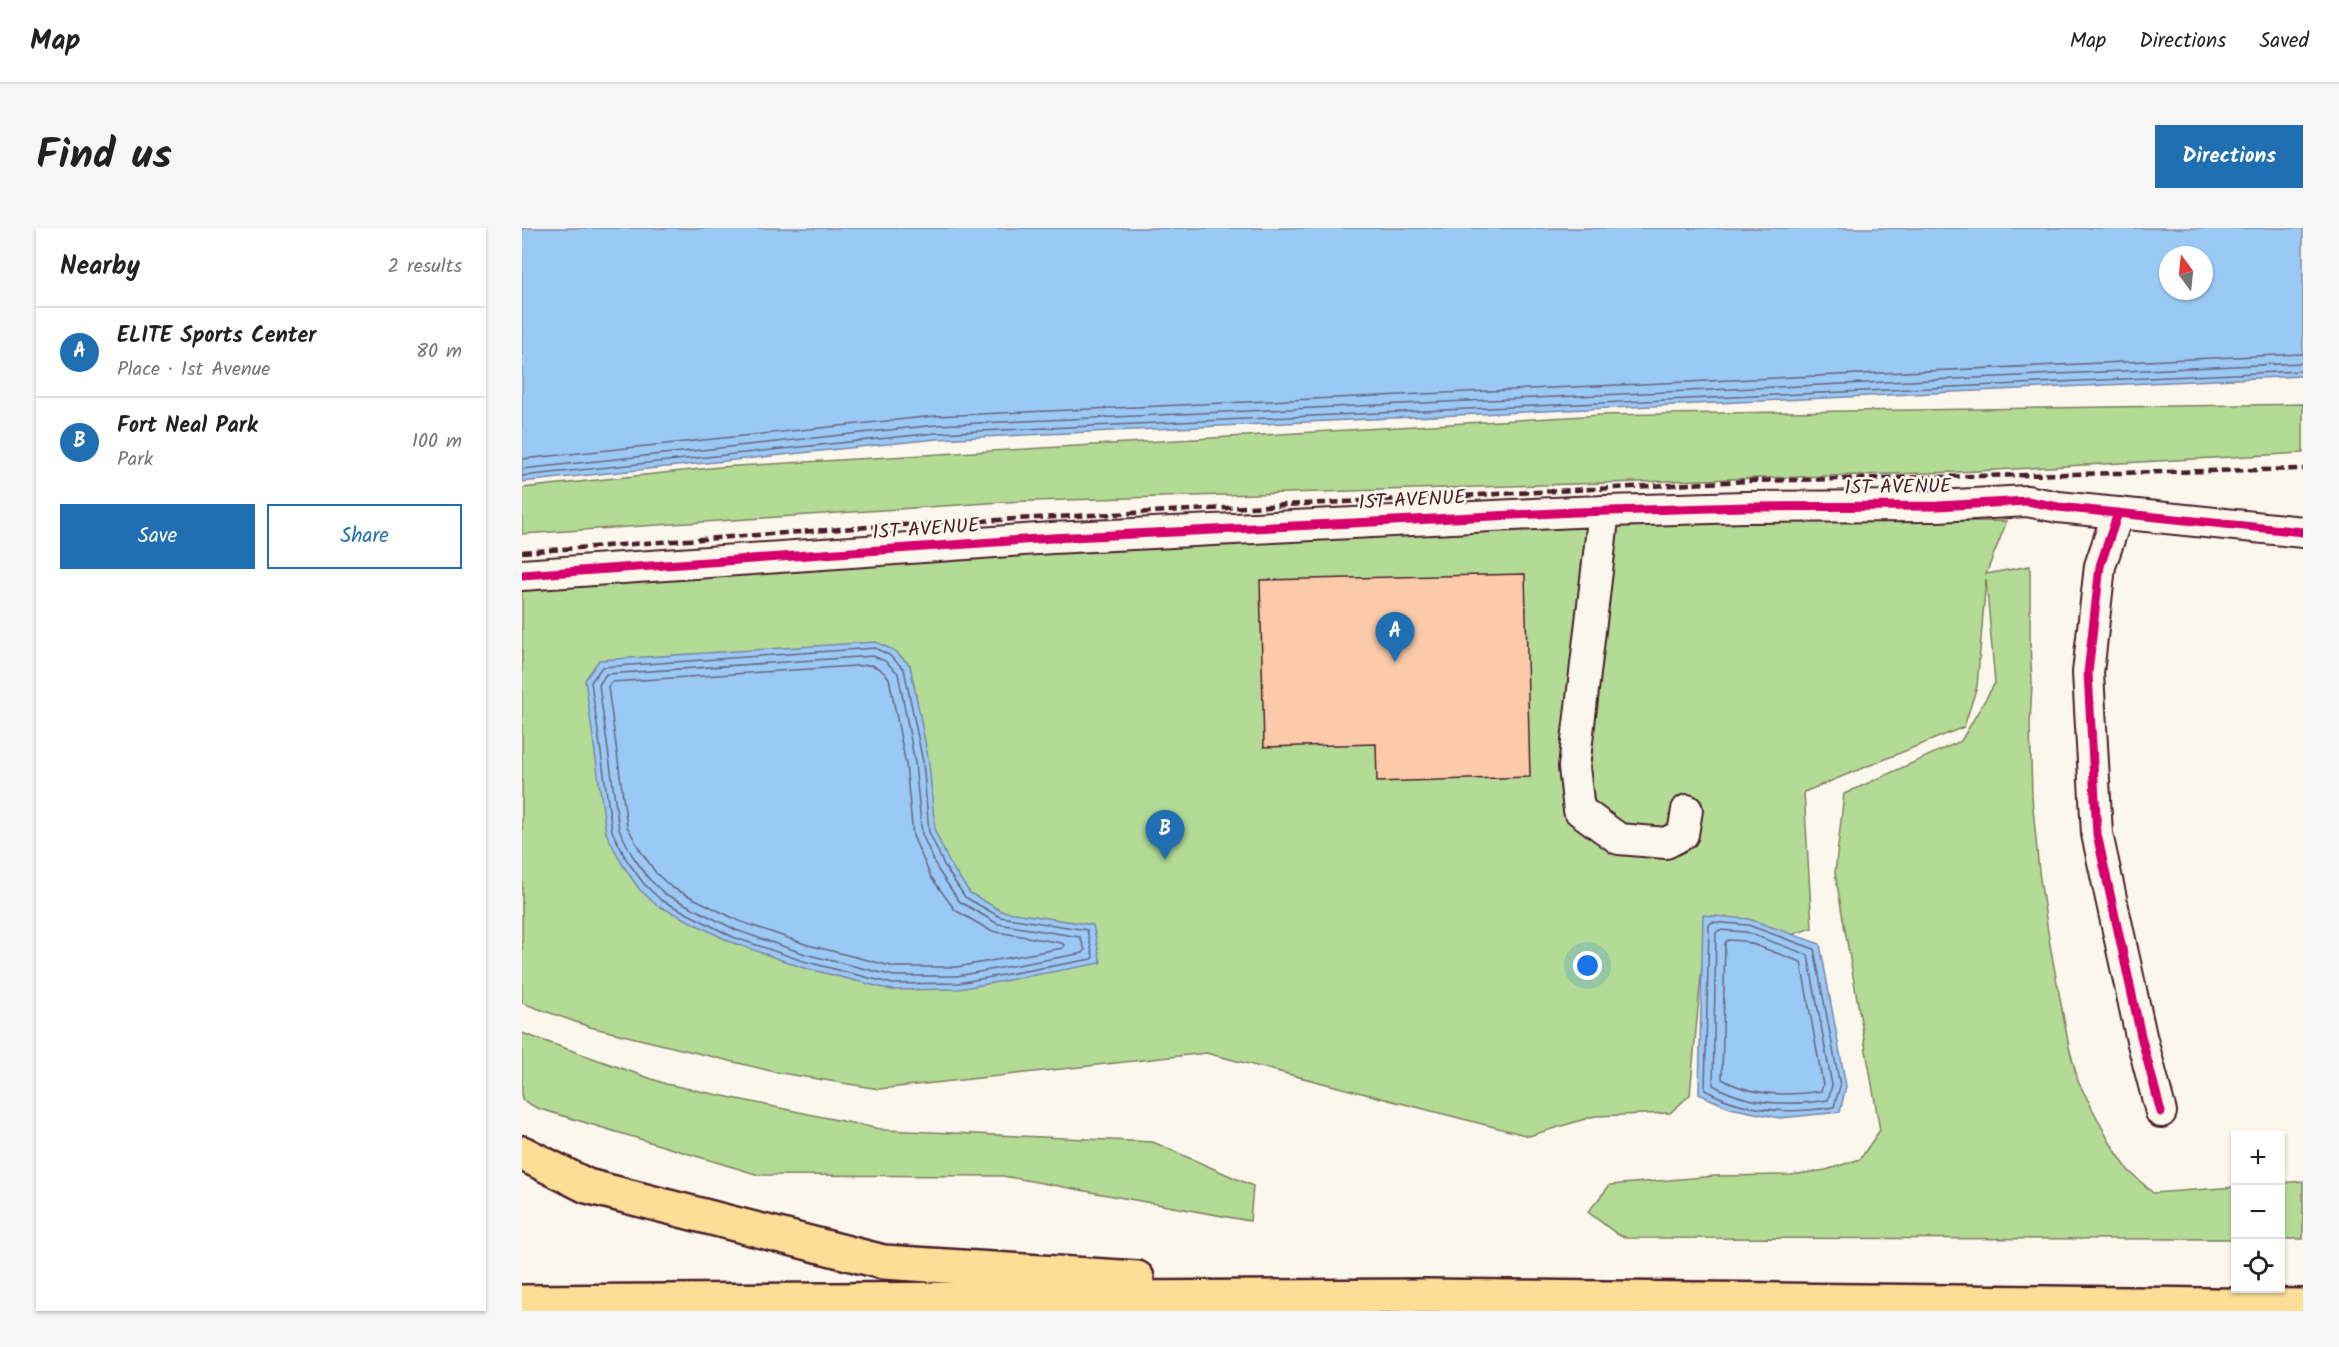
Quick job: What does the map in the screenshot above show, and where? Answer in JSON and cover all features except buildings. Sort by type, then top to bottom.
[{"type":"highway","points":[[522,1153],[587,1186],[883,1262],[1426,1296]]},
{"type":"highway","points":[[522,1302],[1426,1296],[2303,1306]]},
{"type":"street","name":"1ST AVENUE","points":[[522,575],[1063,538],[1604,511],[1745,507],[1938,506],[2027,501],[2303,532]]},
{"type":"street","points":[[1604,511],[1574,767],[1579,810],[1618,839],[1666,843],[1683,834],[1687,810]]},
{"type":"street","points":[[2118,513],[2100,566],[2088,673],[2097,834],[2141,1036],[2161,1112]]},
{"type":"green space","points":[[2303,404],[2303,453],[1958,472],[1003,502],[522,534],[522,488],[720,467],[1602,415]]},
{"type":"green space","points":[[2007,521],[1986,574],[2030,566],[2032,797],[2039,872],[2050,945],[2069,1047],[2078,1081],[2109,1141],[2128,1170],[2153,1193],[2231,1187],[2231,1239],[1627,1238],[1617,1234],[1588,1212],[1610,1185],[1716,1176],[1791,1175],[1826,1170],[1860,1159],[1880,1130],[1835,873],[1844,794],[1961,741],[1995,683],[1986,579],[1977,686],[1964,727],[1804,792],[1812,928],[1702,965],[1690,1095],[1670,1113],[1595,1116],[1529,1136],[1206,1053],[879,1089],[775,1072],[590,1027],[522,1003],[522,590],[939,558],[1597,523]]},
{"type":"green space","points":[[522,1033],[666,1084],[885,1130],[1153,1142],[1253,1186],[1250,1221],[1003,1176],[759,1175],[537,1108],[522,1100]]},
{"type":"green space","points":[[2303,1181],[2303,1239],[2285,1239],[2285,1183]]},
{"type":"water","points":[[522,228],[2303,228],[2303,376],[936,439],[522,482]]},
{"type":"water","points":[[876,642],[893,650],[910,665],[929,762],[935,831],[950,864],[970,893],[1001,911],[1093,925],[1101,963],[959,989],[892,990],[801,967],[731,942],[657,905],[639,889],[621,862],[606,833],[585,680],[599,660]]},
{"type":"water","points":[[1703,915],[1749,919],[1820,944],[1846,1086],[1840,1112],[1780,1118],[1730,1108],[1699,1094]]},
{"type":"railway","points":[[522,552],[882,526],[1747,481],[2303,469]]},
{"type":"cycle path","points":[[522,575],[1052,538],[1575,512],[1745,507],[1938,506],[2027,501],[2058,507],[2303,532]]},
{"type":"cycle path","points":[[2118,513],[2100,566],[2088,673],[2097,834],[2141,1036],[2161,1112]]},
{"type":"place","name":"ELITE Sports Center","points":[[1395,662]]},
{"type":"place","name":"Fort Neal Park","points":[[1165,860]]}]
